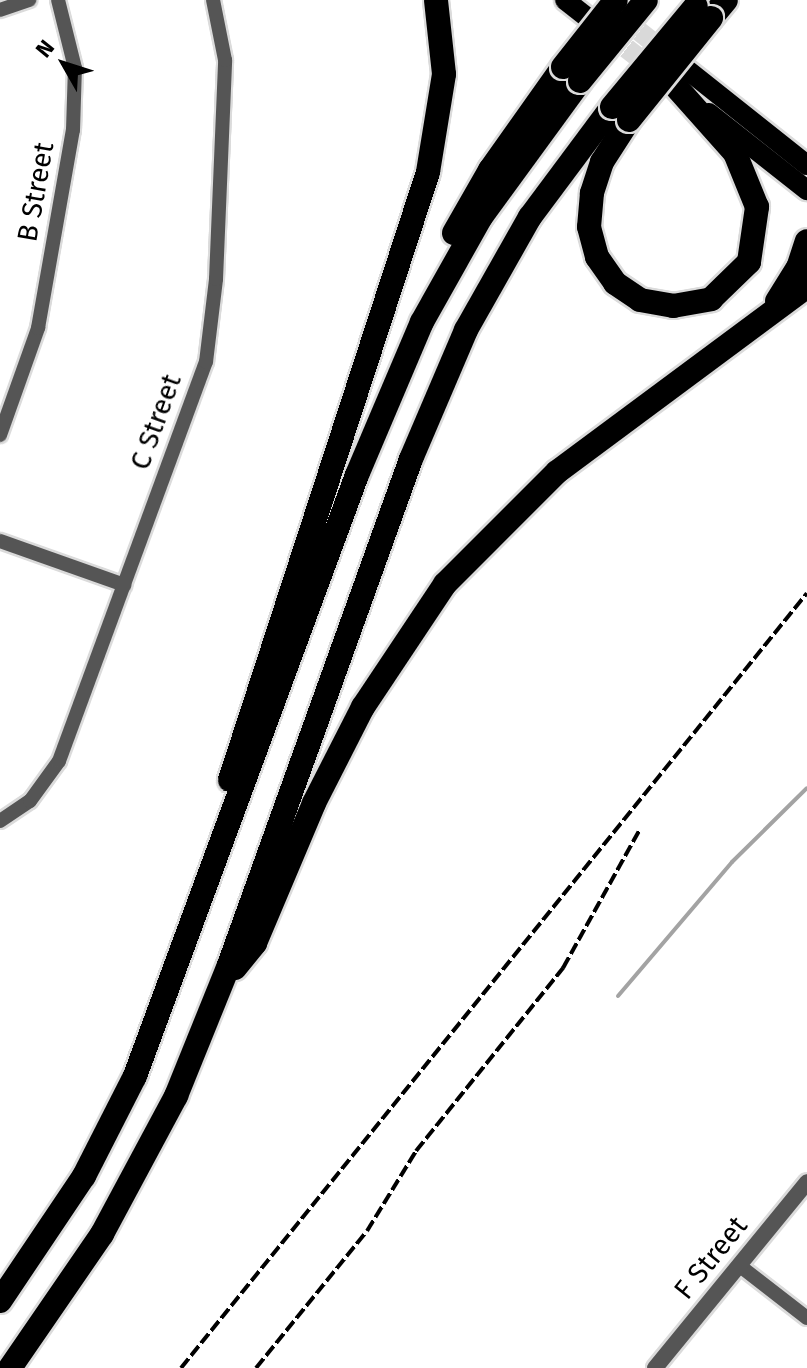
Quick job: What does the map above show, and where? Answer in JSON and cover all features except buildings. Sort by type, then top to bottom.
[{"type":"highway","points":[[135,1076],[424,185],[444,74],[436,0]]},
{"type":"highway","points":[[571,74],[646,0]]},
{"type":"highway","points":[[0,1301],[84,1176],[135,1076],[389,395],[467,241],[571,74],[601,5]]},
{"type":"highway","points":[[10,1368],[127,1193],[176,1096],[219,990],[397,497],[454,354],[523,228],[708,6]]},
{"type":"highway","points":[[621,114],[592,193],[589,227],[597,257],[615,283],[640,300],[673,306],[711,299],[749,262],[757,207],[735,153],[678,80]]},
{"type":"highway","points":[[749,327],[790,282],[807,241]]},
{"type":"highway","points":[[219,990],[255,943],[357,718],[431,602],[533,493],[807,286]]},
{"type":"main road","points":[[565,0],[601,5]]},
{"type":"main road","points":[[678,80],[807,165]]},
{"type":"main road","points":[[678,80],[807,190]]},
{"type":"street","points":[[0,10],[29,0]]},
{"type":"street","name":"B Street","points":[[0,435],[38,328],[73,130],[75,68],[58,0]]},
{"type":"street","name":"C Street","points":[[0,821],[30,801],[59,761],[206,362],[212,329],[225,60],[213,0]]},
{"type":"street","points":[[0,541],[124,585]]},
{"type":"street","name":"F Street","points":[[655,1368],[807,1182]]},
{"type":"street","points":[[740,1266],[807,1318]]},
{"type":"waterway","points":[[618,996],[732,862],[807,788]]},
{"type":"tunnel","points":[[616,13],[673,58]]},
{"type":"tunnel","points":[[603,30],[657,72]]},
{"type":"railway","points":[[181,1368],[807,593]]},
{"type":"railway","points":[[256,1368],[367,1231],[416,1151],[563,968],[640,829]]}]
